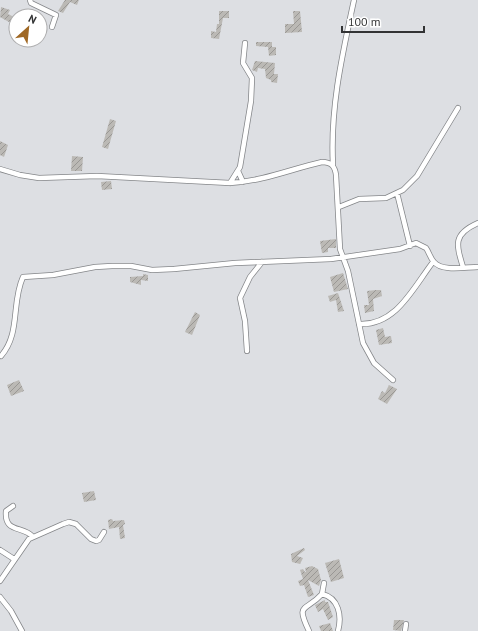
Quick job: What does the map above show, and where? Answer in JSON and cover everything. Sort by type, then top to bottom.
[{"type":"street","points":[[30,0],[31,3],[56,15],[52,27]]},
{"type":"street","points":[[354,0],[333,111],[331,137],[339,207],[338,236],[359,324],[369,355],[386,375],[393,380]]},
{"type":"street","points":[[230,183],[238,172],[251,101],[252,81],[243,61],[245,43]]},
{"type":"street","points":[[339,207],[359,199],[386,198],[398,193],[417,176],[458,108]]},
{"type":"street","points":[[0,168],[39,178],[97,176],[230,183],[280,175],[322,162],[333,165]]},
{"type":"street","points":[[238,172],[243,182]]},
{"type":"street","points":[[398,193],[410,246]]},
{"type":"street","points":[[463,268],[458,249],[459,238],[465,229],[478,223]]},
{"type":"street","points":[[1,356],[11,341],[14,330],[16,294],[23,277],[53,275],[95,267],[128,265],[152,270],[343,258],[400,249],[416,243],[425,247],[433,262],[443,267],[478,267]]},
{"type":"street","points":[[247,351],[240,298],[250,277],[262,262]]},
{"type":"street","points":[[359,324],[373,324],[389,316],[407,299],[433,262]]},
{"type":"street","points":[[13,506],[6,511],[6,517],[9,525],[14,529],[28,532],[33,537]]},
{"type":"street","points":[[0,581],[26,542],[33,537],[69,522],[79,525],[87,535],[96,541],[104,532]]},
{"type":"street","points":[[0,550],[14,559]]},
{"type":"street","points":[[310,631],[303,619],[303,611],[305,606],[322,594],[324,583]]},
{"type":"street","points":[[322,594],[331,597],[338,608],[340,616],[338,631]]},
{"type":"street","points":[[0,597],[11,611],[22,631]]},
{"type":"street","points":[[405,631],[406,624]]},
{"type":"building","points":[[65,0],[79,0],[77,5],[70,2],[63,13],[58,11]]},
{"type":"building","points":[[1,7],[8,9],[8,22],[0,17]]},
{"type":"building","points":[[219,11],[229,11],[229,18],[223,18],[219,39],[211,38],[211,31],[216,32],[217,24],[219,24]]},
{"type":"building","points":[[293,11],[300,11],[302,32],[285,33],[285,24],[294,24]]},
{"type":"building","points":[[256,42],[272,42],[272,47],[276,47],[276,55],[269,56],[268,47],[256,46]]},
{"type":"building","points":[[255,61],[275,63],[274,74],[278,74],[277,83],[271,82],[271,80],[266,78],[265,69],[258,68],[257,72],[252,70]]},
{"type":"building","points":[[110,119],[116,121],[108,149],[102,147]]},
{"type":"building","points":[[0,141],[8,145],[4,157],[0,155]]},
{"type":"building","points":[[72,156],[83,157],[82,171],[71,171]]},
{"type":"building","points":[[111,181],[112,189],[102,190],[101,182]]},
{"type":"building","points":[[336,239],[336,248],[328,248],[328,252],[322,253],[320,241]]},
{"type":"building","points":[[343,273],[348,289],[334,292],[330,277]]},
{"type":"building","points":[[143,274],[148,275],[148,281],[141,280],[141,285],[130,282],[130,277],[143,276]]},
{"type":"building","points":[[381,290],[382,296],[373,299],[374,311],[365,313],[364,305],[369,305],[367,291]]},
{"type":"building","points":[[338,293],[344,311],[338,312],[336,300],[330,302],[328,296]]},
{"type":"building","points":[[195,312],[200,315],[192,335],[185,332]]},
{"type":"building","points":[[383,328],[385,337],[391,336],[392,343],[379,345],[376,330]]},
{"type":"building","points":[[19,380],[24,391],[11,396],[7,385]]},
{"type":"building","points":[[389,385],[397,389],[387,404],[378,399],[382,391],[385,393]]},
{"type":"building","points":[[94,491],[96,500],[84,502],[82,493]]},
{"type":"building","points":[[112,519],[113,521],[124,520],[125,524],[123,525],[125,538],[120,539],[119,527],[109,529],[108,520]]},
{"type":"building","points":[[304,548],[305,550],[297,556],[303,558],[300,564],[292,562],[291,554]]},
{"type":"building","points":[[339,559],[344,578],[331,582],[325,563]]},
{"type":"building","points":[[312,566],[318,569],[321,580],[319,586],[308,580],[314,595],[308,597],[304,585],[300,586],[298,581],[303,579],[300,570],[303,569],[306,572],[305,568]]},
{"type":"building","points":[[325,600],[325,602],[328,602],[333,617],[328,620],[323,609],[318,612],[315,605]]},
{"type":"building","points":[[394,620],[404,620],[401,631],[393,630]]},
{"type":"building","points":[[330,623],[333,631],[321,631],[319,626]]}]
